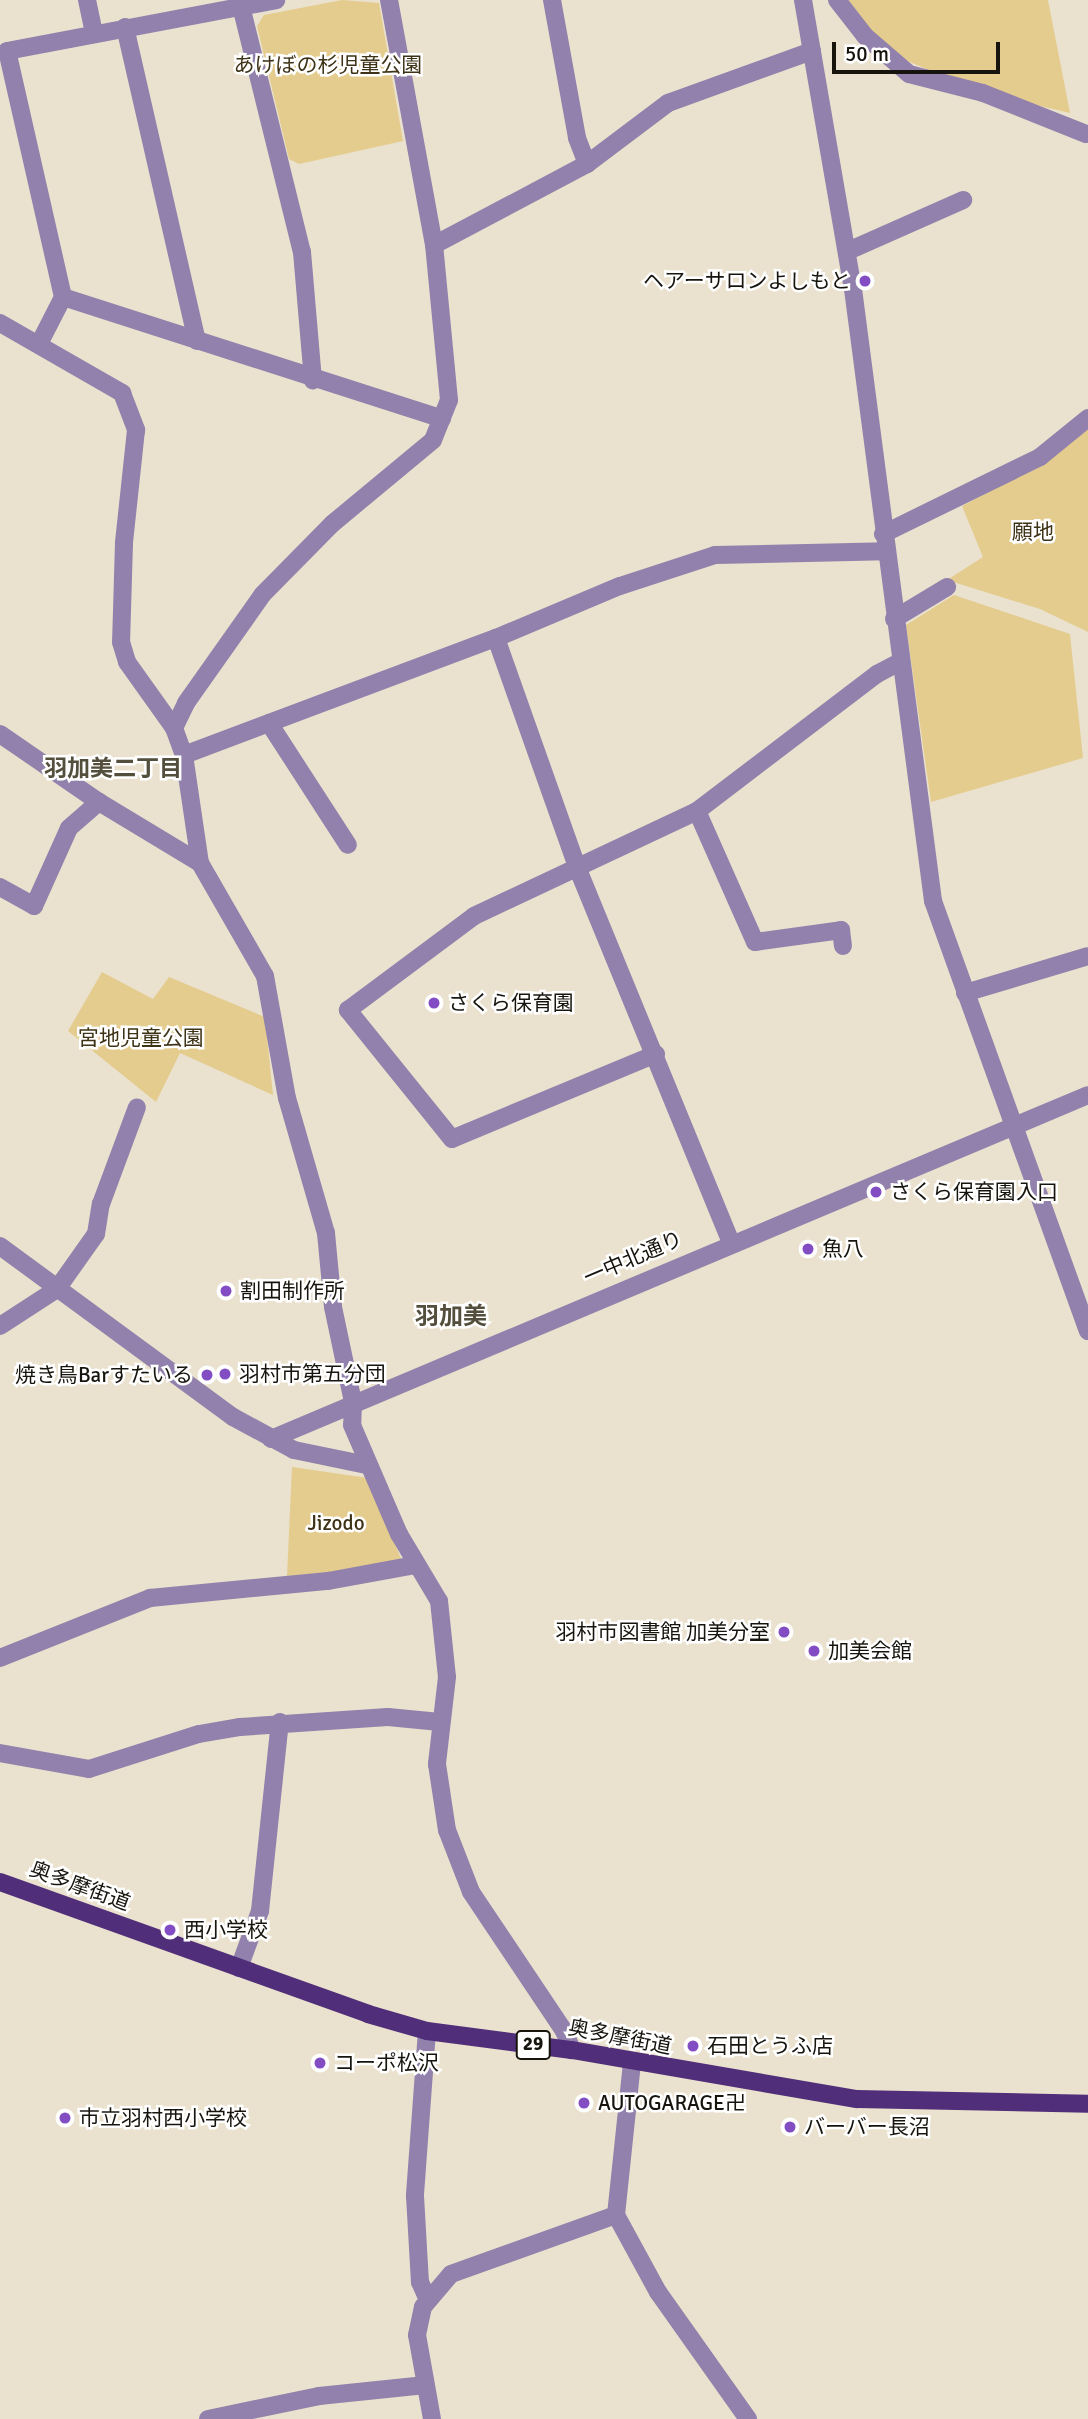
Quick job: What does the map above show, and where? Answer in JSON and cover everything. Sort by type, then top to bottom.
[{"type":"main road","name":"奥多摩街道","points":[[0,1882],[239,1968],[427,2031],[572,2050],[632,2064],[857,2099],[1088,2104]]},
{"type":"street","points":[[87,0],[94,32]]},
{"type":"street","points":[[39,344],[63,297],[5,57],[11,47],[276,0]]},
{"type":"street","points":[[174,728],[186,703],[263,594],[332,524],[433,440],[449,400],[433,245],[389,0]]},
{"type":"street","points":[[552,0],[577,138],[587,164]]},
{"type":"street","points":[[803,0],[848,251],[894,619],[933,901],[1088,1331]]},
{"type":"street","points":[[837,0],[865,36],[909,74],[983,93],[1086,134]]},
{"type":"street","points":[[241,6],[302,252],[313,380]]},
{"type":"street","points":[[125,27],[197,341]]},
{"type":"street","points":[[433,245],[587,164],[668,103],[813,51]]},
{"type":"street","points":[[848,251],[962,200]]},
{"type":"street","points":[[63,297],[313,380],[442,419]]},
{"type":"street","points":[[0,323],[122,394],[135,430],[124,543],[121,642],[127,663],[174,728],[184,755],[200,863],[265,976],[287,1098],[326,1233],[333,1307],[353,1402],[352,1425],[367,1465],[415,1566],[442,1613],[447,1689],[440,1722],[439,1788],[453,1849],[487,1919],[564,2031],[572,2050]]},
{"type":"street","points":[[184,755],[496,638],[620,586],[715,555],[884,542],[1040,457],[1088,418]]},
{"type":"street","points":[[894,619],[947,587]]},
{"type":"street","points":[[496,638],[577,867],[731,1242]]},
{"type":"street","points":[[656,1054],[452,1139],[348,1010],[474,916],[697,811],[877,674],[901,662]]},
{"type":"street","points":[[269,723],[348,845]]},
{"type":"street","points":[[0,734],[99,802],[200,863]]},
{"type":"street","points":[[0,887],[33,906],[69,828],[99,802]]},
{"type":"street","points":[[697,811],[755,942],[841,930],[843,946]]},
{"type":"street","points":[[965,993],[1088,956]]},
{"type":"street","name":"一中北通り","points":[[271,1438],[731,1242],[1088,1095]]},
{"type":"street","points":[[0,1326],[57,1289],[96,1234],[101,1204],[136,1107]]},
{"type":"street","points":[[0,1246],[233,1417],[294,1450],[367,1465]]},
{"type":"street","points":[[0,1658],[150,1598],[328,1581],[415,1566]]},
{"type":"street","points":[[0,1753],[89,1769],[199,1734],[280,1722],[388,1717],[440,1722]]},
{"type":"street","points":[[239,1968],[260,1911],[280,1722]]},
{"type":"street","points":[[427,2031],[415,2196],[420,2282],[428,2300]]},
{"type":"street","points":[[632,2064],[616,2215],[658,2292],[748,2419]]},
{"type":"street","points":[[432,2419],[417,2335],[428,2300],[452,2274],[616,2215]]},
{"type":"street","points":[[208,2419],[319,2396],[425,2385]]},
{"type":"green space","name":"あけぼの杉児童公園","points":[[342,0],[379,3],[403,141],[299,164],[289,159],[257,26],[264,15]]},
{"type":"green space","points":[[846,0],[1048,0],[1070,113],[983,93],[891,54]]},
{"type":"green space","name":"願地","points":[[1088,424],[1088,632],[1040,609],[947,580],[983,557],[962,506],[1041,464]]},
{"type":"green space","points":[[954,595],[1070,634],[1083,758],[931,802],[906,625]]},
{"type":"green space","name":"宮地児童公園","points":[[102,972],[153,999],[169,977],[265,1017],[273,1095],[180,1053],[156,1102],[68,1031]]},
{"type":"green space","name":"Jizodo","points":[[292,1467],[368,1478],[404,1566],[287,1576]]},
{"type":"place","name":"ヘアーサロンよしもと","points":[[865,281]]},
{"type":"place","name":"さくら保育園","points":[[434,1003]]},
{"type":"place","name":"さくら保育園入口","points":[[876,1192]]},
{"type":"place","name":"魚八","points":[[808,1249]]},
{"type":"place","name":"割田制作所","points":[[226,1291]]},
{"type":"place","name":"羽村市第五分団","points":[[225,1374]]},
{"type":"place","name":"焼き鳥Barすたいる","points":[[207,1375]]},
{"type":"place","name":"羽村市図書館 加美分室","points":[[784,1632]]},
{"type":"place","name":"加美会館","points":[[814,1651]]},
{"type":"place","name":"西小学校","points":[[170,1930]]},
{"type":"place","name":"石田とうふ店","points":[[693,2046]]},
{"type":"place","name":"コーポ松沢","points":[[320,2063]]},
{"type":"place","name":"AUTOGARAGE卍","points":[[584,2103]]},
{"type":"place","name":"市立羽村西小学校","points":[[65,2118]]},
{"type":"place","name":"バーバー長沼","points":[[790,2127]]},
{"type":"district","name":"羽加美二丁目","points":[[113,769]]},
{"type":"district","name":"羽加美","points":[[451,1317]]}]
